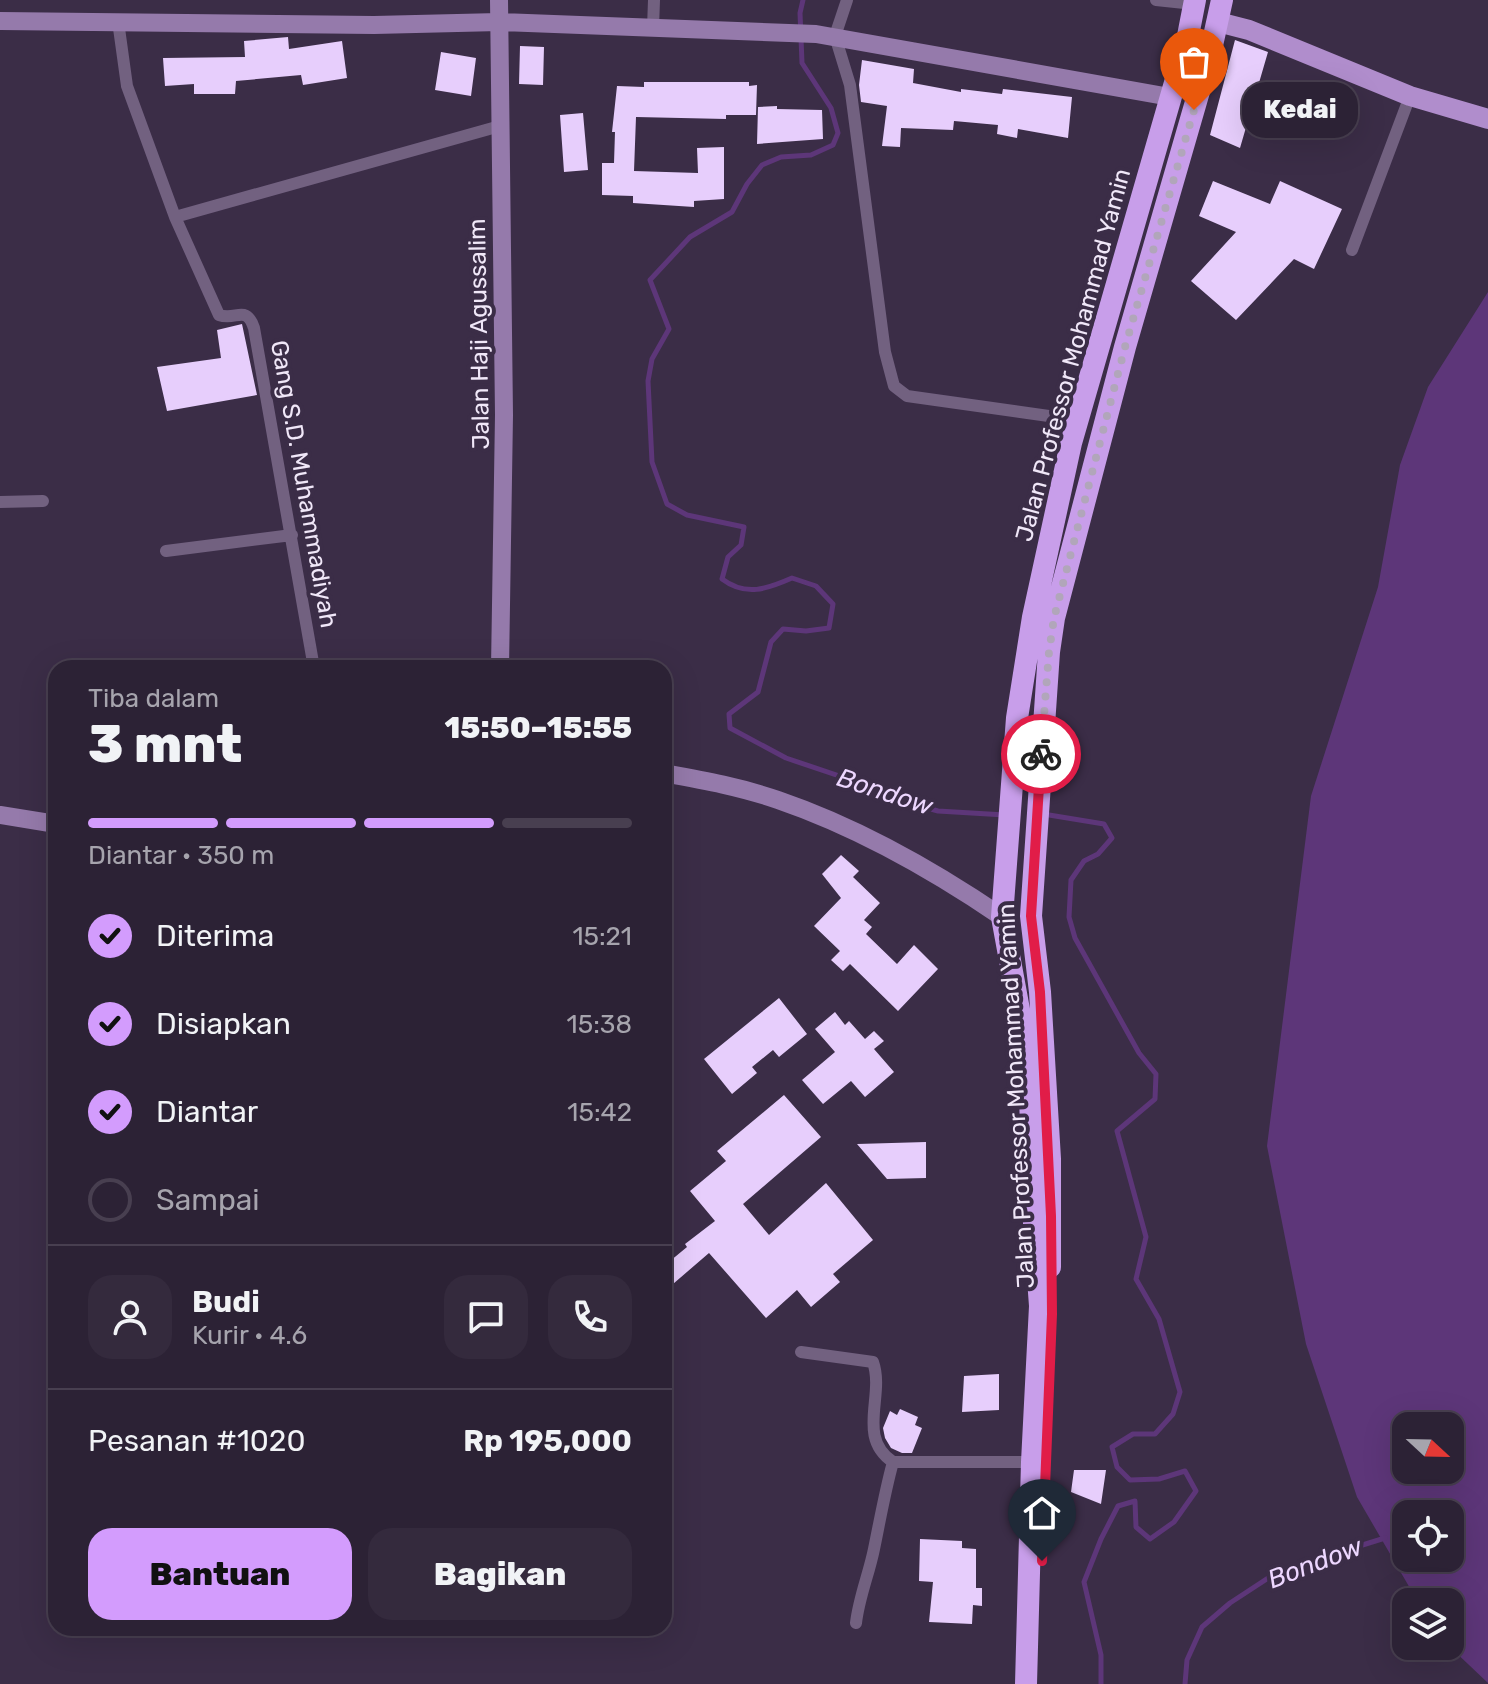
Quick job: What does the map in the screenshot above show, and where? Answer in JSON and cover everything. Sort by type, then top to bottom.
[{"type":"highway","name":"Jalan Professor Mohammad Yamin","points":[[1026,1684],[1040,1306],[1030,1096],[1024,1037],[1002,917],[1017,718],[1033,617],[1077,420],[1187,41],[1195,2]]},
{"type":"highway","name":"Jalan Professor Mohammad Yamin","points":[[1038,1684],[1052,1314],[1049,1147],[1040,992],[1031,916],[1049,652],[1054,618],[1125,347],[1220,11]]},
{"type":"highway","points":[[1101,342],[1125,347]]},
{"type":"main road","points":[[1220,11],[1249,30],[1410,96],[1488,119]]},
{"type":"street","name":"Jalan Haji Agussalim","points":[[499,0],[504,415],[500,660]]},
{"type":"street","points":[[653,28],[654,0]]},
{"type":"street","points":[[847,0],[835,36],[850,85],[885,352],[894,386],[907,396],[1077,420]]},
{"type":"street","points":[[1156,0],[1195,2]]},
{"type":"street","points":[[0,21],[374,25],[499,22],[789,32],[835,36],[1170,97]]},
{"type":"street","name":"Gang S.D. Muhammadiyah","points":[[118,21],[127,86],[175,217],[219,315],[229,317],[241,314],[251,318],[313,660]]},
{"type":"street","points":[[1352,250],[1410,96]]},
{"type":"street","points":[[175,217],[500,126]]},
{"type":"street","points":[[0,502],[43,501]]},
{"type":"street","points":[[166,551],[292,535]]},
{"type":"street","points":[[672,775],[777,799],[873,841],[1002,917]]},
{"type":"street","points":[[0,815],[48,823]]},
{"type":"street","points":[[967,894],[1005,884]]},
{"type":"street","points":[[801,1352],[873,1362],[874,1439],[884,1455],[893,1462],[1032,1462]]},
{"type":"street","points":[[856,1623],[893,1462]]},
{"type":"shaded area","points":[[1488,292],[1488,1683],[1464,1660],[1464,1588],[1410,1588],[1401,1572],[1464,1572],[1464,1500],[1392,1500],[1392,1557],[1357,1497],[1306,1344],[1267,1146],[1311,796],[1378,587],[1400,465],[1428,387]]},
{"type":"building","points":[[288,37],[289,49],[342,41],[347,78],[303,85],[301,75],[236,81],[235,94],[194,94],[194,84],[165,86],[163,58],[245,57],[244,41]]},
{"type":"building","points":[[1235,40],[1268,52],[1240,148],[1210,135]]},
{"type":"building","points":[[520,46],[544,47],[543,85],[519,84]]},
{"type":"building","points":[[441,52],[476,58],[471,96],[435,90]]},
{"type":"building","points":[[862,60],[914,69],[913,83],[961,92],[961,89],[1002,94],[1003,89],[1072,97],[1068,138],[1018,129],[1017,138],[997,134],[998,125],[954,121],[953,130],[901,128],[900,147],[882,146],[887,106],[861,102],[859,85]]},
{"type":"building","points":[[644,82],[749,82],[749,86],[757,85],[756,115],[726,115],[726,119],[636,117],[634,171],[698,173],[697,148],[724,147],[724,199],[694,201],[694,207],[633,203],[633,196],[602,195],[602,163],[614,163],[615,132],[612,132],[617,86],[644,87]]},
{"type":"building","points":[[777,106],[777,109],[822,110],[823,139],[757,144],[758,107]]},
{"type":"building","points":[[583,113],[588,170],[564,172],[560,115]]},
{"type":"building","points":[[1213,181],[1270,204],[1280,181],[1342,209],[1314,269],[1294,259],[1236,320],[1191,281],[1236,232],[1199,216]]},
{"type":"building","points":[[242,324],[257,395],[167,411],[157,367],[221,358],[217,330]]},
{"type":"building","points":[[841,855],[859,871],[853,877],[880,903],[864,920],[872,927],[866,934],[897,964],[914,945],[938,969],[898,1011],[850,964],[843,971],[831,960],[840,951],[814,926],[841,898],[822,874]]},
{"type":"building","points":[[779,998],[807,1034],[779,1057],[773,1050],[752,1067],[757,1073],[732,1094],[704,1059]]},
{"type":"building","points":[[835,1012],[845,1025],[849,1021],[865,1039],[874,1031],[884,1041],[874,1049],[894,1072],[865,1097],[851,1081],[823,1104],[802,1080],[835,1052],[815,1029]]},
{"type":"building","points":[[784,1095],[821,1137],[743,1204],[769,1235],[826,1183],[873,1240],[833,1274],[840,1282],[811,1307],[797,1290],[766,1318],[709,1253],[672,1283],[672,1259],[687,1247],[685,1244],[715,1221],[690,1191],[726,1161],[717,1151]]},
{"type":"building","points":[[926,1142],[926,1178],[887,1179],[857,1144]]},
{"type":"building","points":[[999,1374],[999,1410],[962,1412],[964,1376]]},
{"type":"building","points":[[900,1409],[918,1417],[915,1425],[922,1428],[912,1453],[891,1448],[885,1438],[883,1428],[890,1411],[897,1415]]},
{"type":"building","points":[[1074,1470],[1106,1470],[1101,1504],[1071,1492]]},
{"type":"building","points":[[920,1539],[962,1541],[962,1548],[976,1549],[976,1588],[982,1588],[982,1606],[973,1605],[972,1624],[929,1622],[933,1582],[919,1581]]},
{"type":"waterway","name":"Bondow","points":[[803,0],[800,13],[802,63],[831,108],[838,133],[833,145],[811,155],[781,157],[762,165],[747,184],[732,212],[690,237],[650,280],[669,329],[652,359],[648,381],[652,462],[667,504],[687,515],[744,527],[741,545],[728,557],[722,579],[740,588],[757,589],[792,578],[816,586],[833,604],[829,628],[806,631],[783,629],[771,642],[758,692],[729,714],[730,728],[786,758],[903,801],[938,811],[1005,815]]},
{"type":"waterway","name":"Bondow","points":[[1043,814],[1104,824],[1112,838],[1098,854],[1084,861],[1071,880],[1069,917],[1075,938],[1139,1053],[1156,1074],[1155,1099],[1117,1131],[1146,1237],[1136,1279],[1159,1319],[1180,1392],[1173,1414],[1155,1434],[1133,1434],[1112,1447],[1117,1467],[1130,1480],[1159,1479],[1185,1471],[1196,1491],[1174,1522],[1150,1539],[1136,1527],[1135,1501],[1118,1506],[1101,1539],[1084,1582],[1101,1655],[1101,1684]]},
{"type":"waterway","name":"Bondow","points":[[1185,1684],[1187,1660],[1202,1627],[1230,1603],[1279,1571],[1385,1538]]},
{"type":"way so far","points":[[1041,754],[1054,618],[1125,347],[1194,110]]},
{"type":"place","name":"Kedai","points":[[1194,110]]},
{"type":"route","points":[[1041,754],[1031,916],[1040,992],[1050,1159],[1052,1314],[1042,1561]]}]
